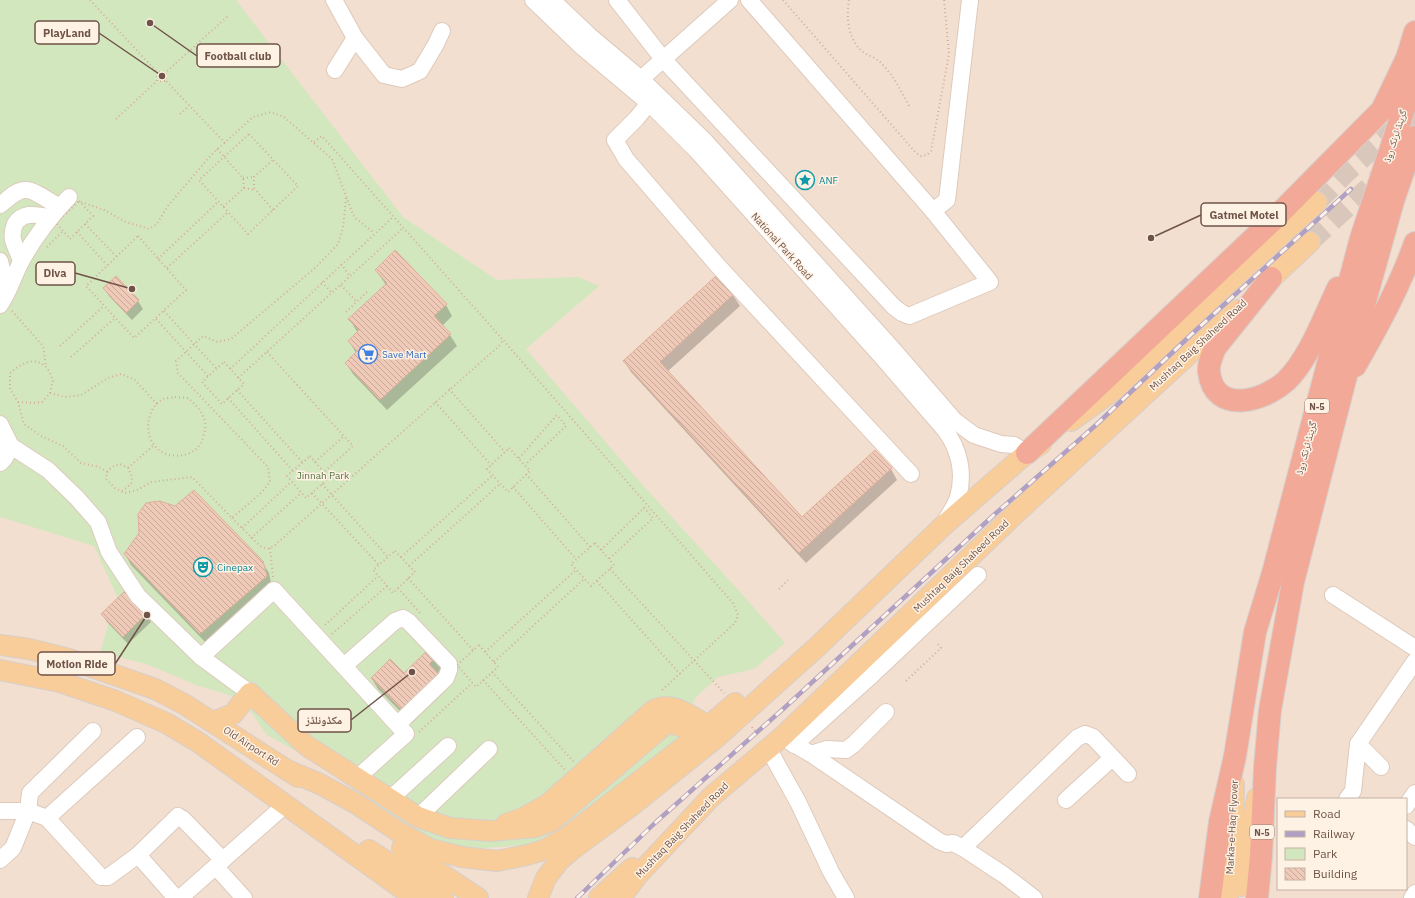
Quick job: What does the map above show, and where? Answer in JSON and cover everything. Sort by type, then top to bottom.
[{"type":"highway","points":[[1027,454],[1273,220],[1382,110],[1407,58],[1415,32]]},
{"type":"highway","name":"گرینڈ ٹرنک روڈ","points":[[1210,898],[1220,822],[1235,756],[1255,632],[1273,574],[1361,238],[1415,76]]},
{"type":"highway","name":"گرینڈ ٹرنک روڈ","points":[[1265,766],[1270,710],[1293,582],[1342,389],[1391,208],[1415,137]]},
{"type":"highway","points":[[1271,278],[1215,348],[1210,362],[1208,371],[1214,389],[1222,397],[1231,401],[1243,401],[1263,396],[1284,382],[1295,371],[1308,351],[1361,238]]},
{"type":"highway","points":[[1342,389],[1384,316],[1407,265],[1415,243]]},
{"type":"highway","name":"N-5","points":[[1257,898],[1261,856],[1265,766]]},
{"type":"main road","points":[[538,898],[546,878],[559,861],[579,844],[630,807],[738,709],[818,646],[943,526],[1027,454],[1114,390],[1317,202]]},
{"type":"main road","name":"Mushtaq Baig Shaheed Road","points":[[621,898],[637,876],[711,797],[781,743],[1014,515],[1310,242]]},
{"type":"main road","name":"Old Airport Rd","points":[[0,645],[29,649],[69,659],[148,686],[184,704],[287,770],[478,898]]},
{"type":"main road","points":[[0,670],[60,682],[116,701],[166,723],[317,816],[443,898]]},
{"type":"main road","points":[[213,722],[233,714],[250,693],[307,746],[418,817],[450,828],[490,832],[536,827],[552,821],[667,724],[681,726],[687,730],[690,734],[690,742]]},
{"type":"main road","points":[[450,828],[489,827],[506,824],[523,818],[548,804],[657,708],[671,708],[680,710],[712,732]]},
{"type":"main road","points":[[287,770],[320,784],[355,803],[399,832],[430,849],[462,857],[497,861],[544,850],[567,837],[690,742],[712,732]]},
{"type":"main road","points":[[198,742],[415,898]]},
{"type":"main road","name":"Marka-e-Haq Flyover","points":[[1228,898],[1233,835],[1235,756]]},
{"type":"main road","name":"Marka-e-Haq Flyover","points":[[1241,898],[1253,814],[1265,766]]},
{"type":"main road","points":[[599,898],[711,797]]},
{"type":"street","points":[[334,0],[354,38],[384,75],[402,78],[420,71],[436,44],[442,30]]},
{"type":"street","name":"National Park Road","points":[[532,0],[581,46],[649,103],[706,161],[881,356],[945,430],[953,441],[959,457],[961,482],[958,498],[943,526]]},
{"type":"street","name":"National Park Road","points":[[552,0],[590,36],[641,79],[705,141],[891,347],[955,421],[974,435],[1001,444],[1014,445],[1027,454]]},
{"type":"street","points":[[617,0],[663,59],[902,314],[909,316],[990,282],[933,211],[749,0]]},
{"type":"street","points":[[641,79],[730,0]]},
{"type":"street","points":[[933,211],[947,200],[970,0]]},
{"type":"street","points":[[335,70],[354,38]]},
{"type":"street","points":[[649,103],[636,119],[615,140],[626,159],[719,267],[911,474]]},
{"type":"street","points":[[0,205],[18,192],[25,190],[32,191],[59,207]]},
{"type":"street","points":[[21,261],[13,238],[14,227],[18,220],[25,215],[34,215],[59,207]]},
{"type":"street","points":[[3,299],[21,261],[34,240],[59,207]]},
{"type":"street","points":[[0,261],[3,299]]},
{"type":"street","points":[[0,424],[5,445],[5,458],[0,463]]},
{"type":"street","points":[[5,445],[48,470],[77,498],[98,522],[109,552],[138,596],[201,658],[250,693]]},
{"type":"street","points":[[781,743],[872,675],[978,575]]},
{"type":"street","points":[[201,658],[274,590],[402,729]]},
{"type":"street","points":[[1333,595],[1415,648]]},
{"type":"street","points":[[344,666],[396,620],[403,618],[409,622],[449,664],[446,678],[357,778]]},
{"type":"street","points":[[1355,796],[1358,744],[1415,661]]},
{"type":"street","points":[[811,754],[827,749],[846,750],[886,712]]},
{"type":"street","points":[[0,860],[13,848],[28,811],[30,793],[93,732]]},
{"type":"street","points":[[963,848],[1077,738],[1085,734],[1092,737],[1128,774]]},
{"type":"street","points":[[47,818],[137,737]]},
{"type":"street","points":[[781,743],[811,754],[939,841],[946,844],[954,843],[963,848],[1034,898]]},
{"type":"street","points":[[781,743],[798,802],[831,872],[846,898]]},
{"type":"street","points":[[1358,744],[1381,767]]},
{"type":"street","points":[[390,799],[448,746]]},
{"type":"street","points":[[418,817],[489,749]]},
{"type":"street","points":[[1066,800],[1112,758]]},
{"type":"street","points":[[1407,805],[1415,793]]},
{"type":"street","points":[[180,898],[285,805]]},
{"type":"street","points":[[0,811],[28,811],[47,818],[101,877],[108,877],[138,855],[178,816],[183,819],[219,863],[244,898]]},
{"type":"street","points":[[1407,830],[1415,837]]},
{"type":"street","points":[[0,844],[16,840]]},
{"type":"street","points":[[138,855],[176,898]]},
{"type":"street","points":[[1412,898],[1415,893]]},
{"type":"path","points":[[90,0],[157,72],[157,81]]},
{"type":"path","points":[[783,0],[916,153],[921,156],[927,156],[931,151],[949,54],[944,0]]},
{"type":"path","points":[[849,0],[848,24],[854,41],[862,51],[881,62],[893,76],[909,106]]},
{"type":"path","points":[[157,72],[166,72],[228,16]]},
{"type":"path","points":[[166,72],[166,81],[225,142]]},
{"type":"path","points":[[116,119],[157,81],[166,81]]},
{"type":"path","points":[[180,114],[189,106]]},
{"type":"path","points":[[59,207],[104,210],[126,222],[148,229],[157,224],[167,207],[211,155],[253,117],[271,112],[284,117],[332,159],[354,217],[374,233]]},
{"type":"path","points":[[249,134],[298,186],[248,234],[199,180],[223,158],[249,134]]},
{"type":"path","points":[[314,142],[322,136],[733,603],[738,615],[735,623],[658,694]]},
{"type":"path","points":[[217,150],[243,178],[244,188]]},
{"type":"path","points":[[243,178],[254,177],[273,160]]},
{"type":"path","points":[[254,177],[254,188],[273,210]]},
{"type":"path","points":[[244,188],[256,190]]},
{"type":"path","points":[[223,207],[244,188]]},
{"type":"path","points":[[232,518],[261,493],[270,482],[268,468],[178,373],[176,361],[203,336],[218,342],[231,339],[315,268],[338,244],[343,228],[346,198]]},
{"type":"path","points":[[79,201],[93,216],[77,232],[70,239],[56,223],[79,201]]},
{"type":"path","points":[[158,258],[218,202]]},
{"type":"path","points":[[166,268],[228,212]]},
{"type":"path","points":[[230,369],[393,216]]},
{"type":"path","points":[[85,224],[116,256]]},
{"type":"path","points":[[238,378],[403,228]]},
{"type":"path","points":[[77,232],[107,265]]},
{"type":"path","points":[[138,236],[186,290],[134,338],[86,286],[116,256],[138,236]]},
{"type":"path","points":[[341,264],[350,276]]},
{"type":"path","points":[[322,282],[332,293]]},
{"type":"path","points":[[341,285],[357,302]]},
{"type":"path","points":[[346,312],[368,291]]},
{"type":"path","points":[[3,299],[43,346],[46,366],[53,380],[50,393],[42,402],[18,402]]},
{"type":"path","points":[[60,346],[104,306]]},
{"type":"path","points":[[164,311],[217,369]]},
{"type":"path","points":[[71,358],[115,318]]},
{"type":"path","points":[[156,319],[208,376]]},
{"type":"path","points":[[121,491],[131,484],[132,477],[128,468],[120,464],[112,466],[107,472],[106,479],[115,488],[121,491],[125,493],[137,490],[151,482],[192,477],[251,538],[260,546],[267,549],[270,548],[499,346],[503,340]]},
{"type":"path","points":[[267,352],[353,446],[324,472]]},
{"type":"path","points":[[46,366],[34,361],[21,363],[10,373],[10,389],[18,402],[24,424],[42,436],[63,446],[81,463],[99,467],[107,472]]},
{"type":"path","points":[[224,362],[244,384],[222,404],[202,382],[217,369],[224,362]]},
{"type":"path","points":[[50,393],[65,397],[81,395],[108,378],[121,374],[134,379],[157,404]]},
{"type":"path","points":[[450,389],[505,452]]},
{"type":"path","points":[[237,390],[302,462]]},
{"type":"path","points":[[175,397],[188,398],[206,419],[206,429],[201,443],[191,453],[181,456],[168,454],[160,451],[154,445],[150,438],[148,420],[152,410],[164,399],[175,397]]},
{"type":"path","points":[[228,398],[293,471]]},
{"type":"path","points":[[435,402],[491,465]]},
{"type":"path","points":[[519,458],[557,415],[566,426],[525,465]]},
{"type":"path","points":[[315,462],[344,436]]},
{"type":"path","points":[[128,468],[154,445]]},
{"type":"path","points":[[509,448],[530,471],[508,492],[487,469],[505,452],[509,448]]},
{"type":"path","points":[[310,456],[329,478],[306,498],[287,476],[302,462],[310,456]]},
{"type":"path","points":[[526,474],[590,547]]},
{"type":"path","points":[[401,557],[493,475]]},
{"type":"path","points":[[242,528],[291,482]]},
{"type":"path","points":[[322,484],[388,557]]},
{"type":"path","points":[[409,566],[500,484]]},
{"type":"path","points":[[513,487],[576,559]]},
{"type":"path","points":[[251,538],[301,492]]},
{"type":"path","points":[[312,493],[379,565]]},
{"type":"path","points":[[601,550],[644,508],[653,518],[609,559]]},
{"type":"path","points":[[595,543],[614,565],[590,586],[571,564],[590,547],[595,543]]},
{"type":"path","points":[[270,548],[273,578],[268,583],[274,590]]},
{"type":"path","points":[[395,551],[415,572],[393,593],[373,570],[388,557],[395,551]]},
{"type":"path","points":[[610,569],[738,709],[781,743]]},
{"type":"path","points":[[485,652],[576,570]]},
{"type":"path","points":[[321,628],[378,576]]},
{"type":"path","points":[[408,578],[473,650]]},
{"type":"path","points":[[494,662],[584,579]]},
{"type":"path","points":[[597,580],[680,674]]},
{"type":"path","points":[[779,589],[788,580]]},
{"type":"path","points":[[328,638],[387,586]]},
{"type":"path","points":[[906,681],[941,648],[938,644]]},
{"type":"path","points":[[479,645],[498,666],[476,687],[457,665],[473,650],[479,645]]},
{"type":"path","points":[[492,672],[578,768]]},
{"type":"path","points":[[483,680],[570,776]]},
{"type":"path","points":[[402,729],[411,739],[472,683]]},
{"type":"shaded area","points":[[0,0],[1415,0],[1415,898],[0,898]]},
{"type":"green space","name":"Jinnah Park","points":[[0,0],[236,0],[403,217],[497,280],[578,277],[599,286],[526,349],[640,482],[785,643],[754,669],[718,677],[695,698],[681,735],[574,826],[546,841],[523,845],[475,849],[427,839],[305,756],[267,735],[242,699],[196,685],[149,665],[100,652],[117,596],[94,546],[0,517]]},
{"type":"building","points":[[395,250],[447,304],[434,316],[451,334],[380,400],[345,363],[357,351],[348,341],[359,330],[348,319],[387,283],[375,270]]},
{"type":"building","points":[[717,275],[734,294],[660,362],[802,517],[875,450],[892,468],[799,553],[623,361]]},
{"type":"building","points":[[116,276],[139,300],[126,313],[103,288]]},
{"type":"building","points":[[194,490],[263,561],[267,576],[200,634],[124,554],[139,533],[138,514],[146,503],[160,501],[175,506]]},
{"type":"building","points":[[126,590],[147,613],[123,637],[101,614]]},
{"type":"building","points":[[431,647],[438,655],[429,664],[441,677],[405,713],[371,678],[390,659],[404,673]]},
{"type":"tunnel","points":[[1317,202],[1347,172],[1415,111]]},
{"type":"tunnel","points":[[1310,242],[1384,173]]},
{"type":"railway","points":[[577,898],[656,822],[782,710],[995,514],[1096,425],[1194,332],[1351,189]]},
{"type":"place","name":"Football club","points":[[150,23]]},
{"type":"place","name":"PlayLand","points":[[162,76]]},
{"type":"place","name":"ANF","points":[[805,180]]},
{"type":"place","name":"Gatmel Motel","points":[[1151,238]]},
{"type":"place","name":"Diva","points":[[132,289]]},
{"type":"place","name":"Save Mart","points":[[368,354]]},
{"type":"place","name":"Cinepax","points":[[203,567]]},
{"type":"place","name":"Motion Ride","points":[[147,615]]},
{"type":"place","name":"مکڈونلڈز","points":[[412,672]]}]
